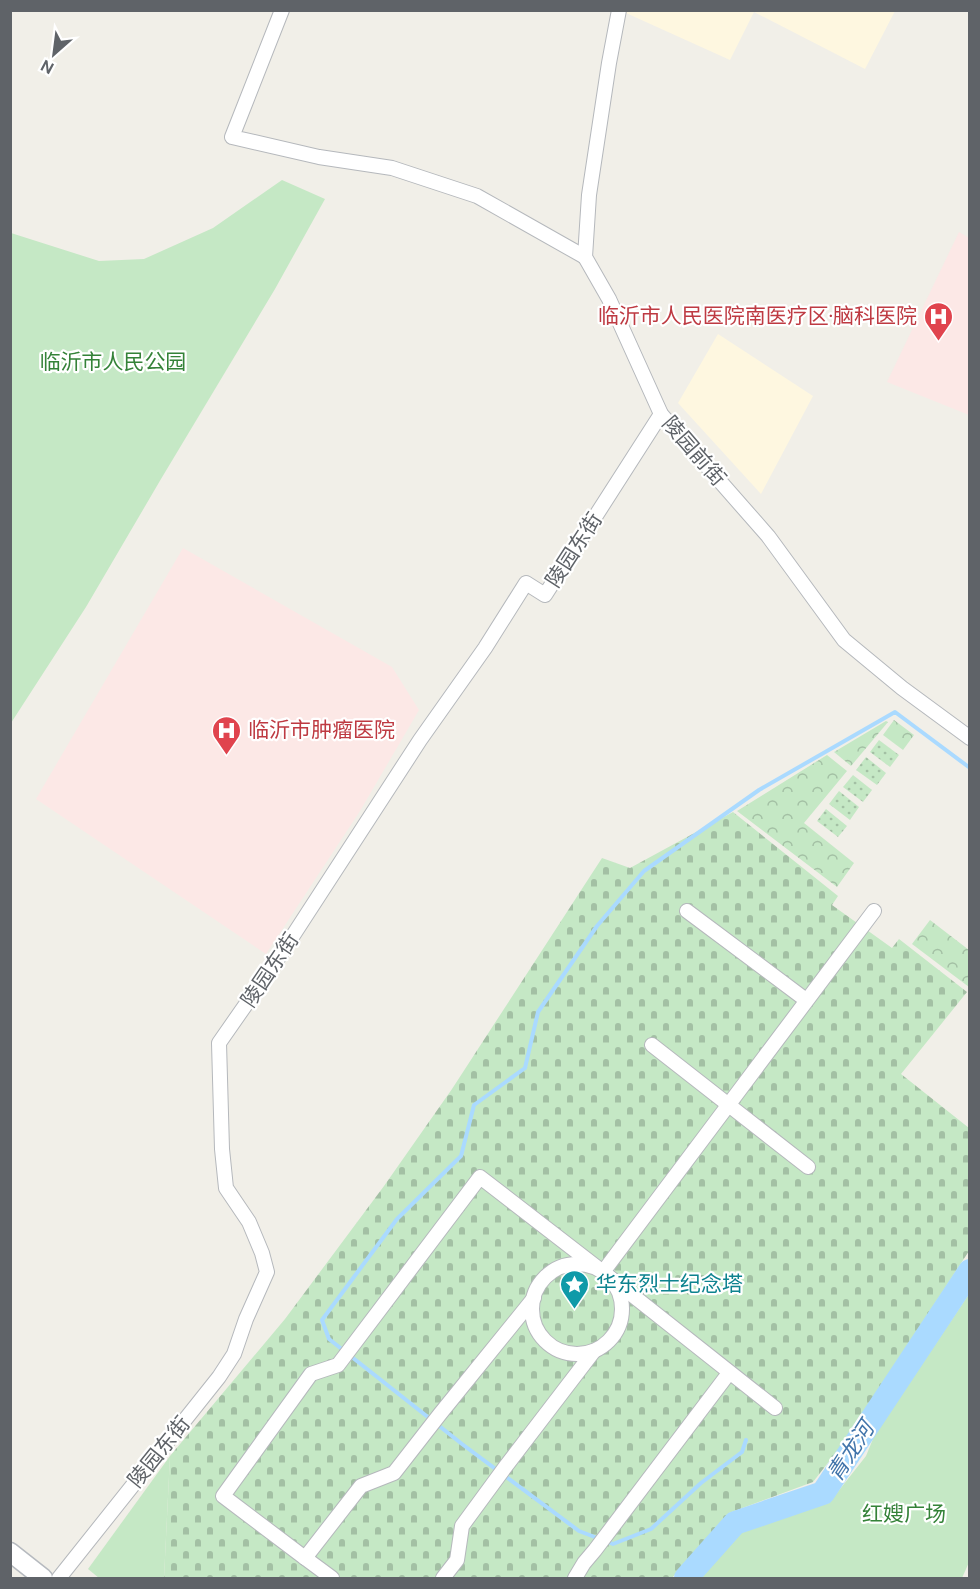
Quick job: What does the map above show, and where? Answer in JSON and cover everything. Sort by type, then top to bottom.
[{"type":"main road","points":[[10,1552],[46,1578]]},
{"type":"street","points":[[282,10],[232,137],[319,157],[392,168],[477,196],[585,257],[589,195],[619,10]]},
{"type":"street","name":"陵园前街","points":[[585,257],[609,298],[661,414],[768,536],[844,640],[969,738]]},
{"type":"street","name":"陵园东街","points":[[46,1578],[219,1377],[234,1354],[246,1319],[267,1272],[262,1252],[249,1222],[226,1188],[222,1149],[219,1043],[281,954],[420,740],[485,648],[526,583],[545,595],[661,414]]},
{"type":"street","points":[[687,911],[806,1000]]},
{"type":"street","points":[[603,1272],[874,911]]},
{"type":"street","points":[[652,1045],[808,1167]]},
{"type":"street","points":[[332,1578],[223,1496],[311,1374],[338,1365],[480,1177],[775,1408]]},
{"type":"street","points":[[577,1264],[592,1267],[603,1272],[614,1283],[621,1295],[623,1309],[621,1322],[615,1334],[606,1344],[594,1351],[581,1354],[566,1353],[548,1343],[535,1326],[532,1312],[534,1298],[539,1284],[563,1266],[577,1264]]},
{"type":"street","points":[[305,1558],[360,1486],[394,1473],[534,1298]]},
{"type":"street","points":[[443,1578],[457,1560],[462,1526],[594,1351]]},
{"type":"street","points":[[575,1578],[729,1372]]},
{"type":"shaded area","points":[[627,10],[895,11],[865,69],[754,12],[730,60],[626,13]]},
{"type":"shaded area","name":"临沂市人民医院南医疗区·脑科医院","points":[[959,232],[969,238],[969,415],[887,382]]},
{"type":"shaded area","points":[[718,334],[813,396],[761,494],[678,403]]},
{"type":"shaded area","name":"临沂市肿瘤医院","points":[[183,548],[392,667],[419,710],[360,811],[266,954],[36,799]]},
{"type":"green space","name":"临沂市人民公园","points":[[282,180],[325,199],[275,289],[86,607],[11,723],[11,233],[99,261],[144,259],[213,228]]},
{"type":"green space","points":[[894,720],[914,735],[903,750],[883,735]]},
{"type":"green space","points":[[886,721],[888,722],[851,766],[834,752]]},
{"type":"green space","points":[[879,740],[899,755],[890,767],[870,752]]},
{"type":"green space","points":[[827,755],[847,771],[804,823],[854,863],[837,887],[737,811]]},
{"type":"green space","points":[[866,757],[886,773],[877,785],[856,770]]},
{"type":"green space","points":[[853,775],[872,790],[863,802],[843,787]]},
{"type":"green space","points":[[839,791],[859,807],[850,820],[829,804]]},
{"type":"green space","points":[[826,809],[847,826],[838,837],[817,821]]},
{"type":"green space","points":[[733,812],[838,896],[832,905],[892,948],[899,939],[967,992],[901,1074],[969,1128],[969,1251],[845,1441],[813,1482],[729,1513],[672,1578],[164,1578],[170,1456],[285,1319],[384,1186],[452,1089],[602,858],[630,868]]},
{"type":"green space","points":[[930,920],[969,950],[969,987],[912,944]]},
{"type":"green space","name":"红嫂广场","points":[[969,1294],[970,1560],[962,1578],[700,1578],[740,1529],[829,1503],[866,1456],[875,1434]]},
{"type":"green space","points":[[170,1456],[164,1578],[99,1578],[88,1569]]},
{"type":"waterway","points":[[746,1440],[742,1452],[701,1483],[651,1529],[613,1544],[579,1531],[462,1444],[329,1339],[322,1320],[397,1219],[461,1156],[474,1105],[525,1068],[538,1012],[597,926],[644,871],[759,790],[895,712],[970,768]]},
{"type":"waterway","name":"青龙河","points":[[686,1578],[735,1523],[823,1493],[970,1271]]},
{"type":"place","name":"临沂市人民医院南医疗区·脑科医院","points":[[938,342]]},
{"type":"place","name":"临沂市肿瘤医院","points":[[227,756]]},
{"type":"place","name":"华东烈士纪念塔","points":[[575,1310]]}]
